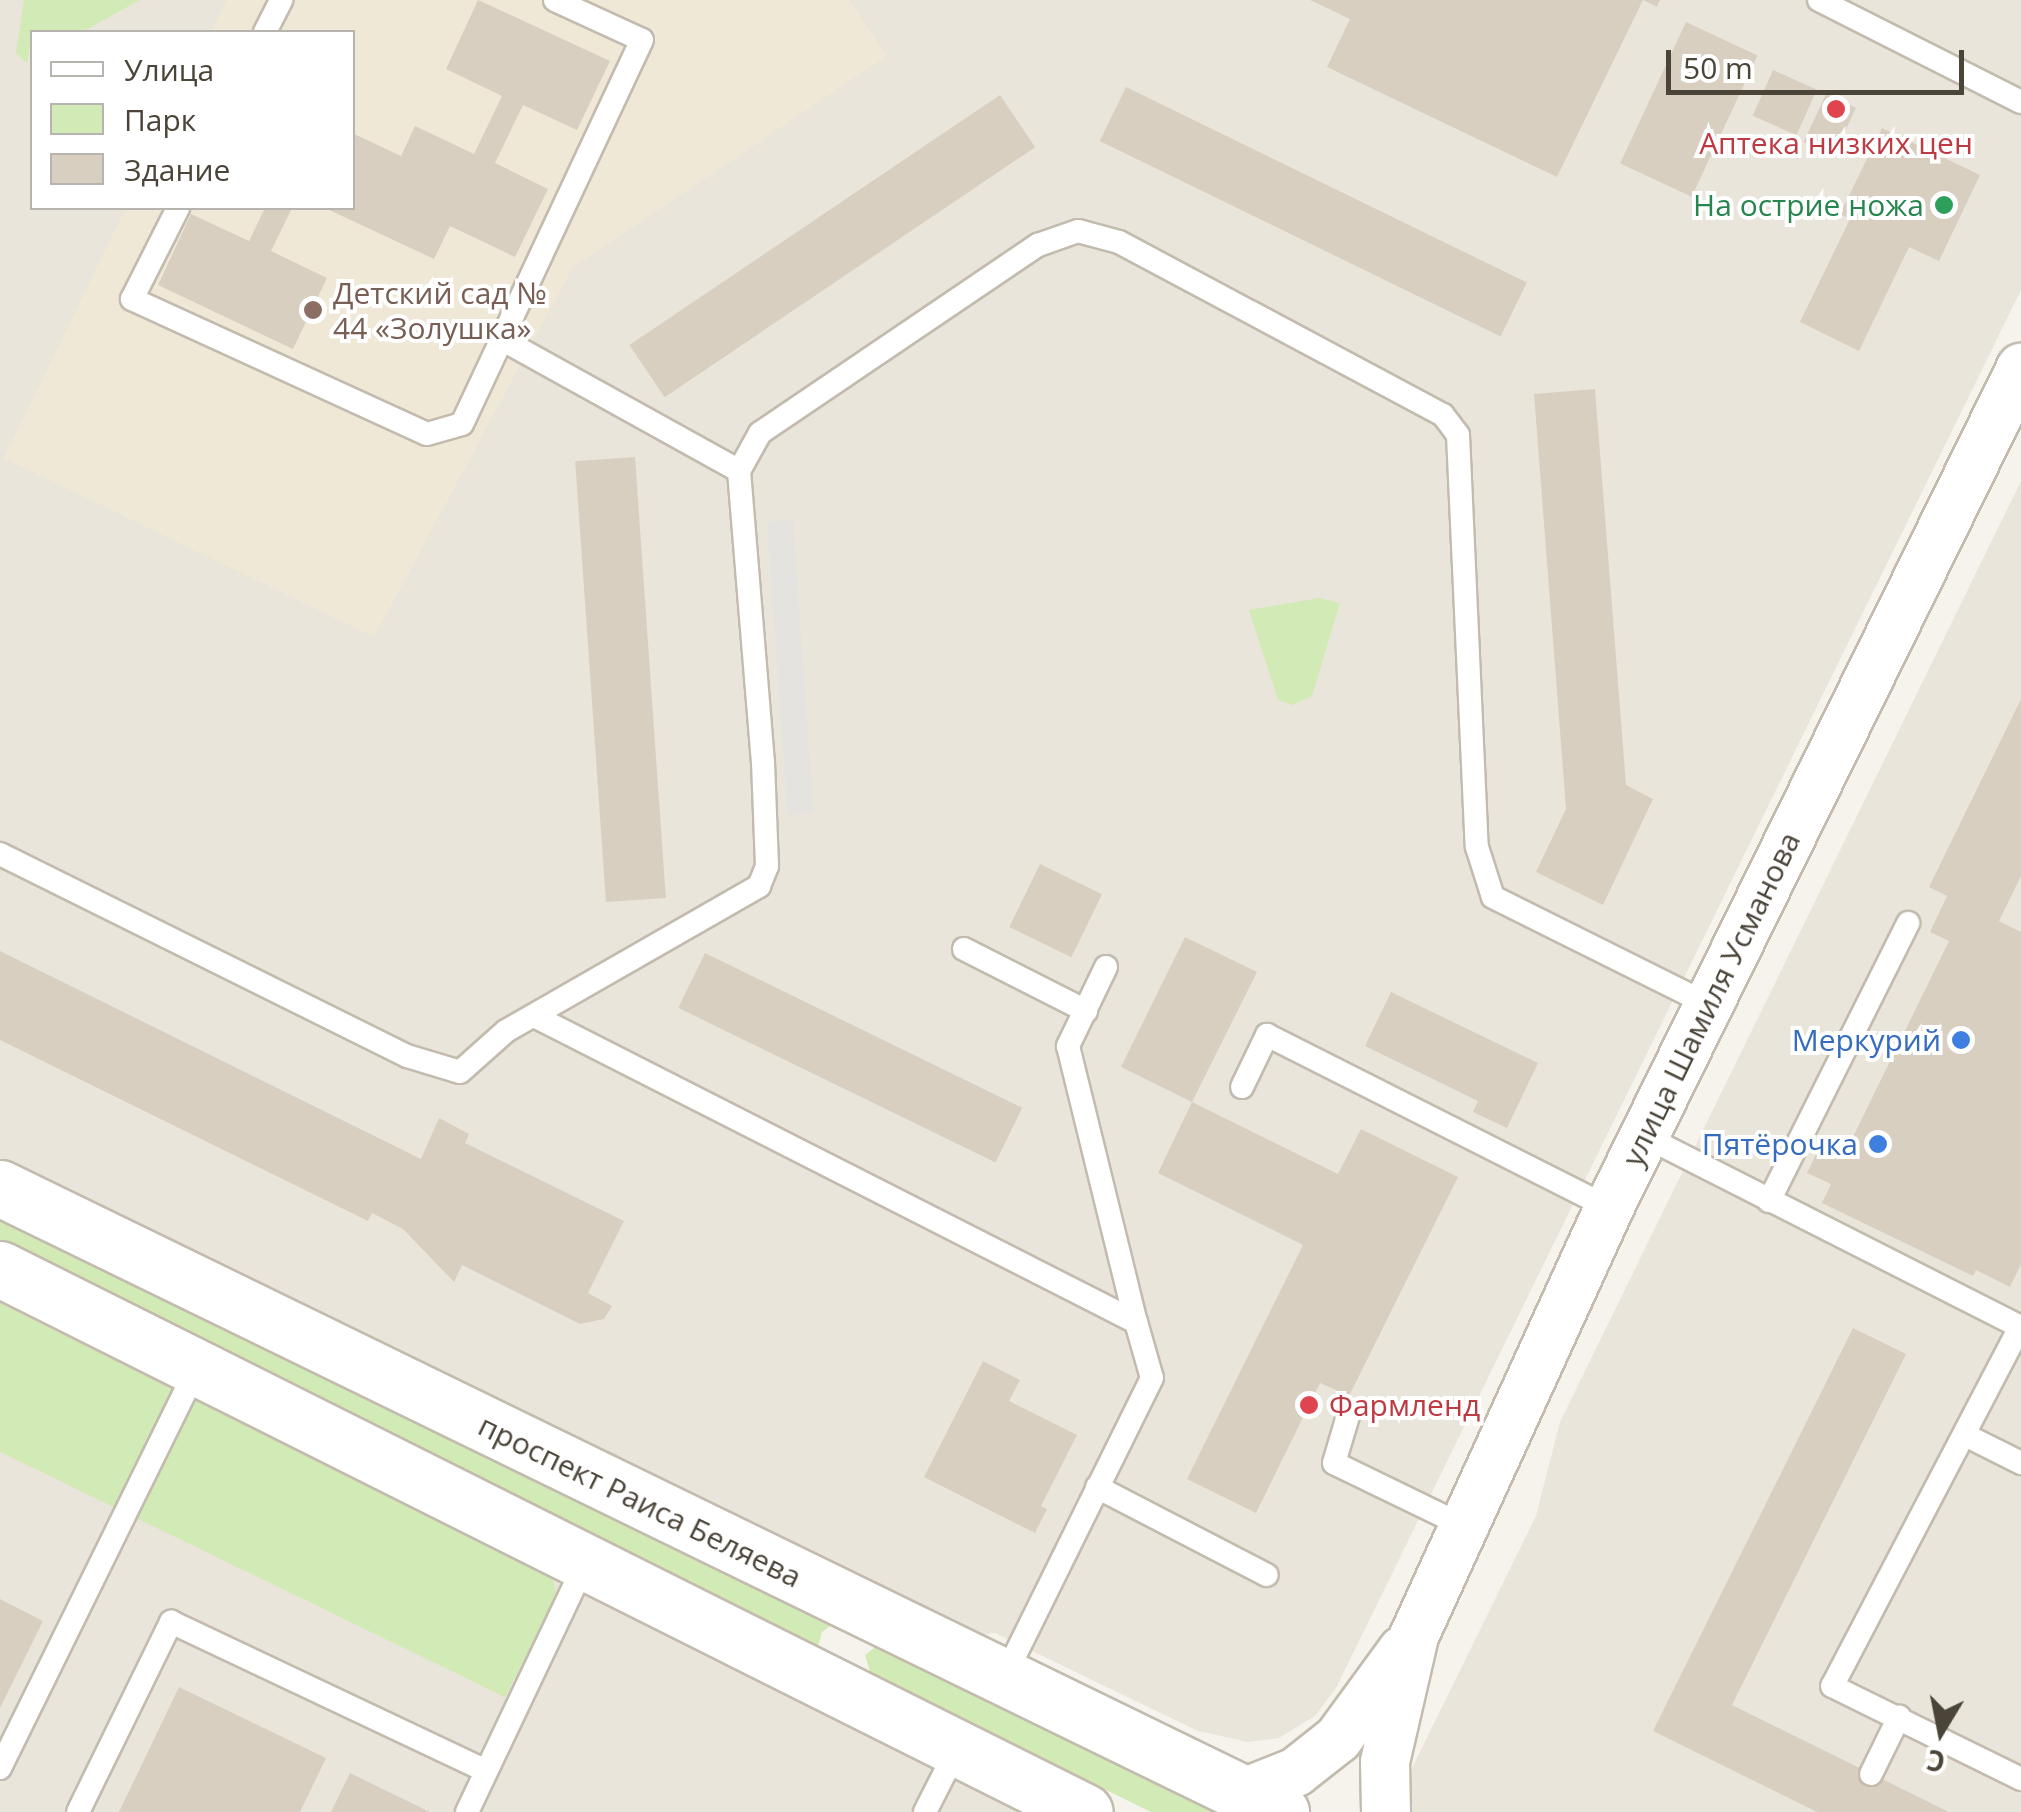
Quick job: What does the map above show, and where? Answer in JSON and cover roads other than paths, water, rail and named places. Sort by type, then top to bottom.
[{"type":"street","name":"улица Шамиля Усманова","points":[[1386,1812],[1385,1762],[1414,1636],[1608,1208],[2021,368]]},
{"type":"street","name":"проспект Раиса Беляева","points":[[0,1188],[1002,1680],[1262,1803]]},
{"type":"street","points":[[0,1269],[1085,1812]]},
{"type":"street","points":[[861,1697],[844,1670],[846,1648],[860,1629],[899,1628]]},
{"type":"street","name":"улица Шамиля Усманова","points":[[1262,1803],[1338,1739],[1414,1636]]},
{"type":"lane","points":[[266,30],[281,0]]},
{"type":"lane","points":[[177,210],[132,299],[427,434],[462,424],[642,40],[555,0]]},
{"type":"lane","points":[[1823,1],[2021,102]]},
{"type":"lane","points":[[0,854],[408,1056],[460,1072],[506,1031],[538,1018],[759,886],[767,866],[739,471],[760,433],[1038,245],[1078,230],[1119,242],[1418,397],[1458,435],[1477,847],[1494,897],[1708,1004]]},
{"type":"lane","points":[[502,340],[739,471]]},
{"type":"lane","points":[[1769,1201],[1908,923]]},
{"type":"lane","points":[[964,950],[1086,1010]]},
{"type":"lane","points":[[1002,1680],[1152,1378],[1068,1046],[1106,967]]},
{"type":"lane","points":[[538,1018],[1136,1322]]},
{"type":"lane","points":[[1242,1087],[1267,1035],[1608,1208]]},
{"type":"lane","points":[[1644,1136],[2020,1327],[1832,1686],[2021,1780]]},
{"type":"lane","points":[[0,1768],[197,1368]]},
{"type":"lane","points":[[1348,1416],[1334,1463],[1464,1526]]},
{"type":"lane","points":[[1965,1435],[2021,1463]]},
{"type":"lane","points":[[1097,1487],[1267,1576]]},
{"type":"lane","points":[[467,1812],[586,1563]]},
{"type":"lane","points":[[78,1812],[170,1622],[486,1771]]},
{"type":"lane","points":[[1871,1774],[1898,1717]]},
{"type":"lane","points":[[925,1812],[958,1747]]},
{"type":"place","name":"Аптека низких цен","points":[[1836,109]]},
{"type":"place","name":"На острие ножа","points":[[1944,205]]},
{"type":"place","name":"Детский сад № 44 «Золушка»","points":[[313,310]]},
{"type":"place","name":"Меркурий","points":[[1961,1040]]},
{"type":"place","name":"Пятёрочка","points":[[1878,1144]]},
{"type":"place","name":"Фармленд","points":[[1309,1405]]}]
